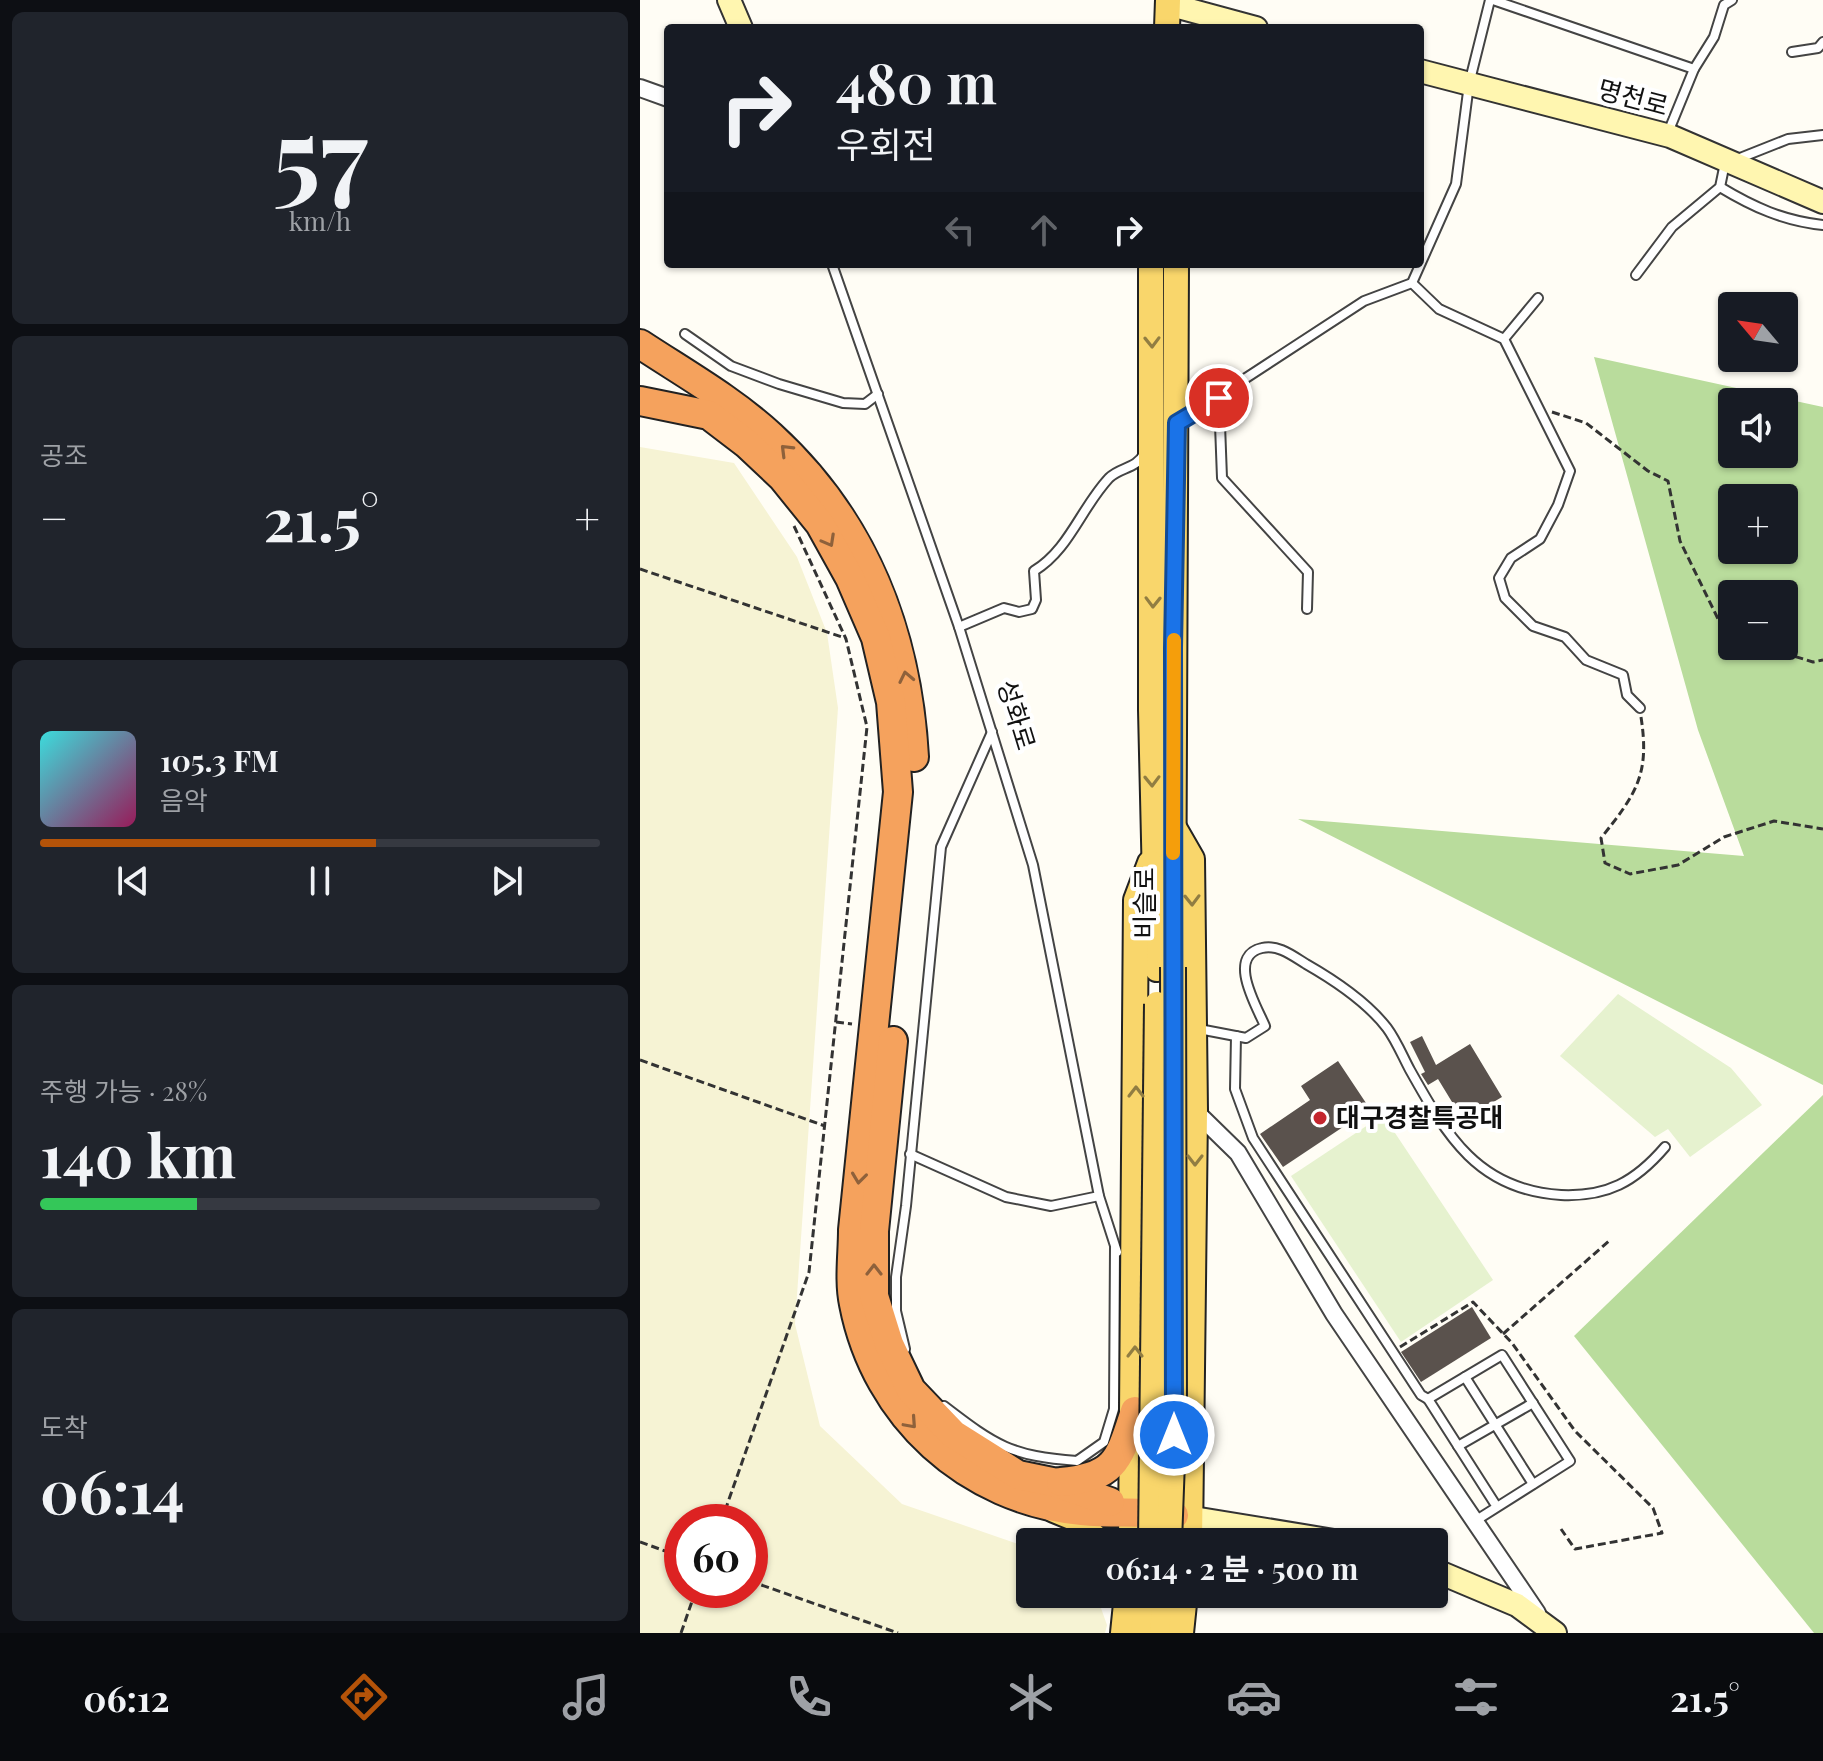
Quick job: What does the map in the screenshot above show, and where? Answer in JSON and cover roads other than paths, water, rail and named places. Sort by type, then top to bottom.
[{"type":"highway","points":[[640,344],[759,426],[806,471],[873,574],[897,635],[911,699],[916,795],[874,1231],[874,1296],[889,1344],[911,1390],[953,1434],[1018,1475],[1057,1483],[1176,1528]]},
{"type":"highway","points":[[640,401],[709,415],[747,444],[782,477],[820,524],[850,578],[876,638],[891,702],[898,792],[853,1230],[853,1301],[867,1353],[893,1404],[939,1454],[968,1475],[1026,1499],[1082,1511],[1134,1510]]},
{"type":"highway","points":[[1057,1483],[1084,1480],[1112,1468],[1120,1457],[1135,1411]]},
{"type":"main road","name":"비슬로","points":[[1151,268],[1154,852],[1165,968],[1174,1407],[1181,1528]]},
{"type":"main road","name":"비슬로","points":[[1151,1528],[1165,968],[1173,826],[1176,268]]},
{"type":"main road","points":[[1173,826],[1192,859],[1195,1111],[1181,1528]]},
{"type":"main road","points":[[1132,1528],[1136,900],[1154,852]]},
{"type":"main road","points":[[1026,1499],[1076,1519],[1085,1528]]},
{"type":"main road","points":[[1123,1633],[1126,1608]]},
{"type":"main road","points":[[1143,1633],[1146,1608]]},
{"type":"main road","points":[[1162,1633],[1164,1608]]},
{"type":"main road","points":[[1181,1633],[1184,1608]]},
{"type":"street","points":[[729,0],[739,24]]},
{"type":"street","points":[[1164,8],[1238,24]]},
{"type":"street","name":"명천로","points":[[1424,72],[1666,135],[1823,202]]},
{"type":"street","points":[[640,88],[664,97]]},
{"type":"street","points":[[1728,161],[1736,175],[1823,214]]},
{"type":"street","points":[[1195,1111],[1238,1153],[1334,1314],[1550,1629]]},
{"type":"street","points":[[1448,1576],[1517,1605],[1550,1629]]},
{"type":"lane","points":[[1424,256],[1456,184],[1469,84],[1491,0],[1694,69]]},
{"type":"lane","points":[[1666,135],[1694,69],[1714,37],[1725,2]]},
{"type":"lane","points":[[1792,52],[1818,48],[1823,42]]},
{"type":"lane","points":[[1636,275],[1672,227],[1720,187],[1728,161],[1788,139],[1823,135]]},
{"type":"lane","points":[[1720,187],[1752,207],[1796,222],[1823,225]]},
{"type":"lane","name":"성화로","points":[[833,268],[959,627],[1033,865],[1099,1196],[1115,1248]]},
{"type":"lane","points":[[959,627],[1004,608],[1019,612],[1032,609],[1036,600],[1034,571],[1053,560],[1084,508],[1112,475],[1139,463],[1153,437],[1219,398],[1364,301],[1412,283],[1419,268]]},
{"type":"lane","points":[[1412,283],[1439,309],[1504,339],[1570,471],[1558,505],[1540,539],[1511,558],[1499,578],[1505,598],[1533,626],[1565,637],[1586,660],[1623,675],[1627,695],[1640,708]]},
{"type":"lane","points":[[1504,339],[1538,298]]},
{"type":"lane","points":[[685,334],[731,366],[805,392],[843,403],[865,404],[878,394]]},
{"type":"lane","points":[[1219,398],[1222,478],[1308,572],[1307,609]]},
{"type":"lane","points":[[911,1361],[896,1311],[896,1277],[941,847],[992,732]]},
{"type":"lane","points":[[1194,1028],[1246,1038],[1265,1026],[1245,976],[1244,963],[1252,952],[1264,947],[1280,949],[1332,978],[1387,1028],[1441,1125],[1483,1170],[1507,1183],[1539,1193],[1607,1193],[1649,1166],[1665,1147]]},
{"type":"lane","points":[[1236,1036],[1235,1089],[1253,1138],[1497,1507]]},
{"type":"lane","points":[[910,1154],[1006,1197],[1051,1206],[1099,1196]]},
{"type":"lane","points":[[1115,1248],[1136,1283]]},
{"type":"lane","points":[[937,1401],[981,1435],[1017,1454],[1077,1461],[1104,1442],[1114,1409],[1115,1248]]},
{"type":"lane","points":[[1428,1399],[1502,1355],[1570,1461],[1474,1521]]},
{"type":"lane","points":[[1465,1377],[1533,1484]]},
{"type":"lane","points":[[1458,1446],[1533,1403]]},
{"type":"place","name":"대구경찰특공대","points":[[1320,1118]]}]
